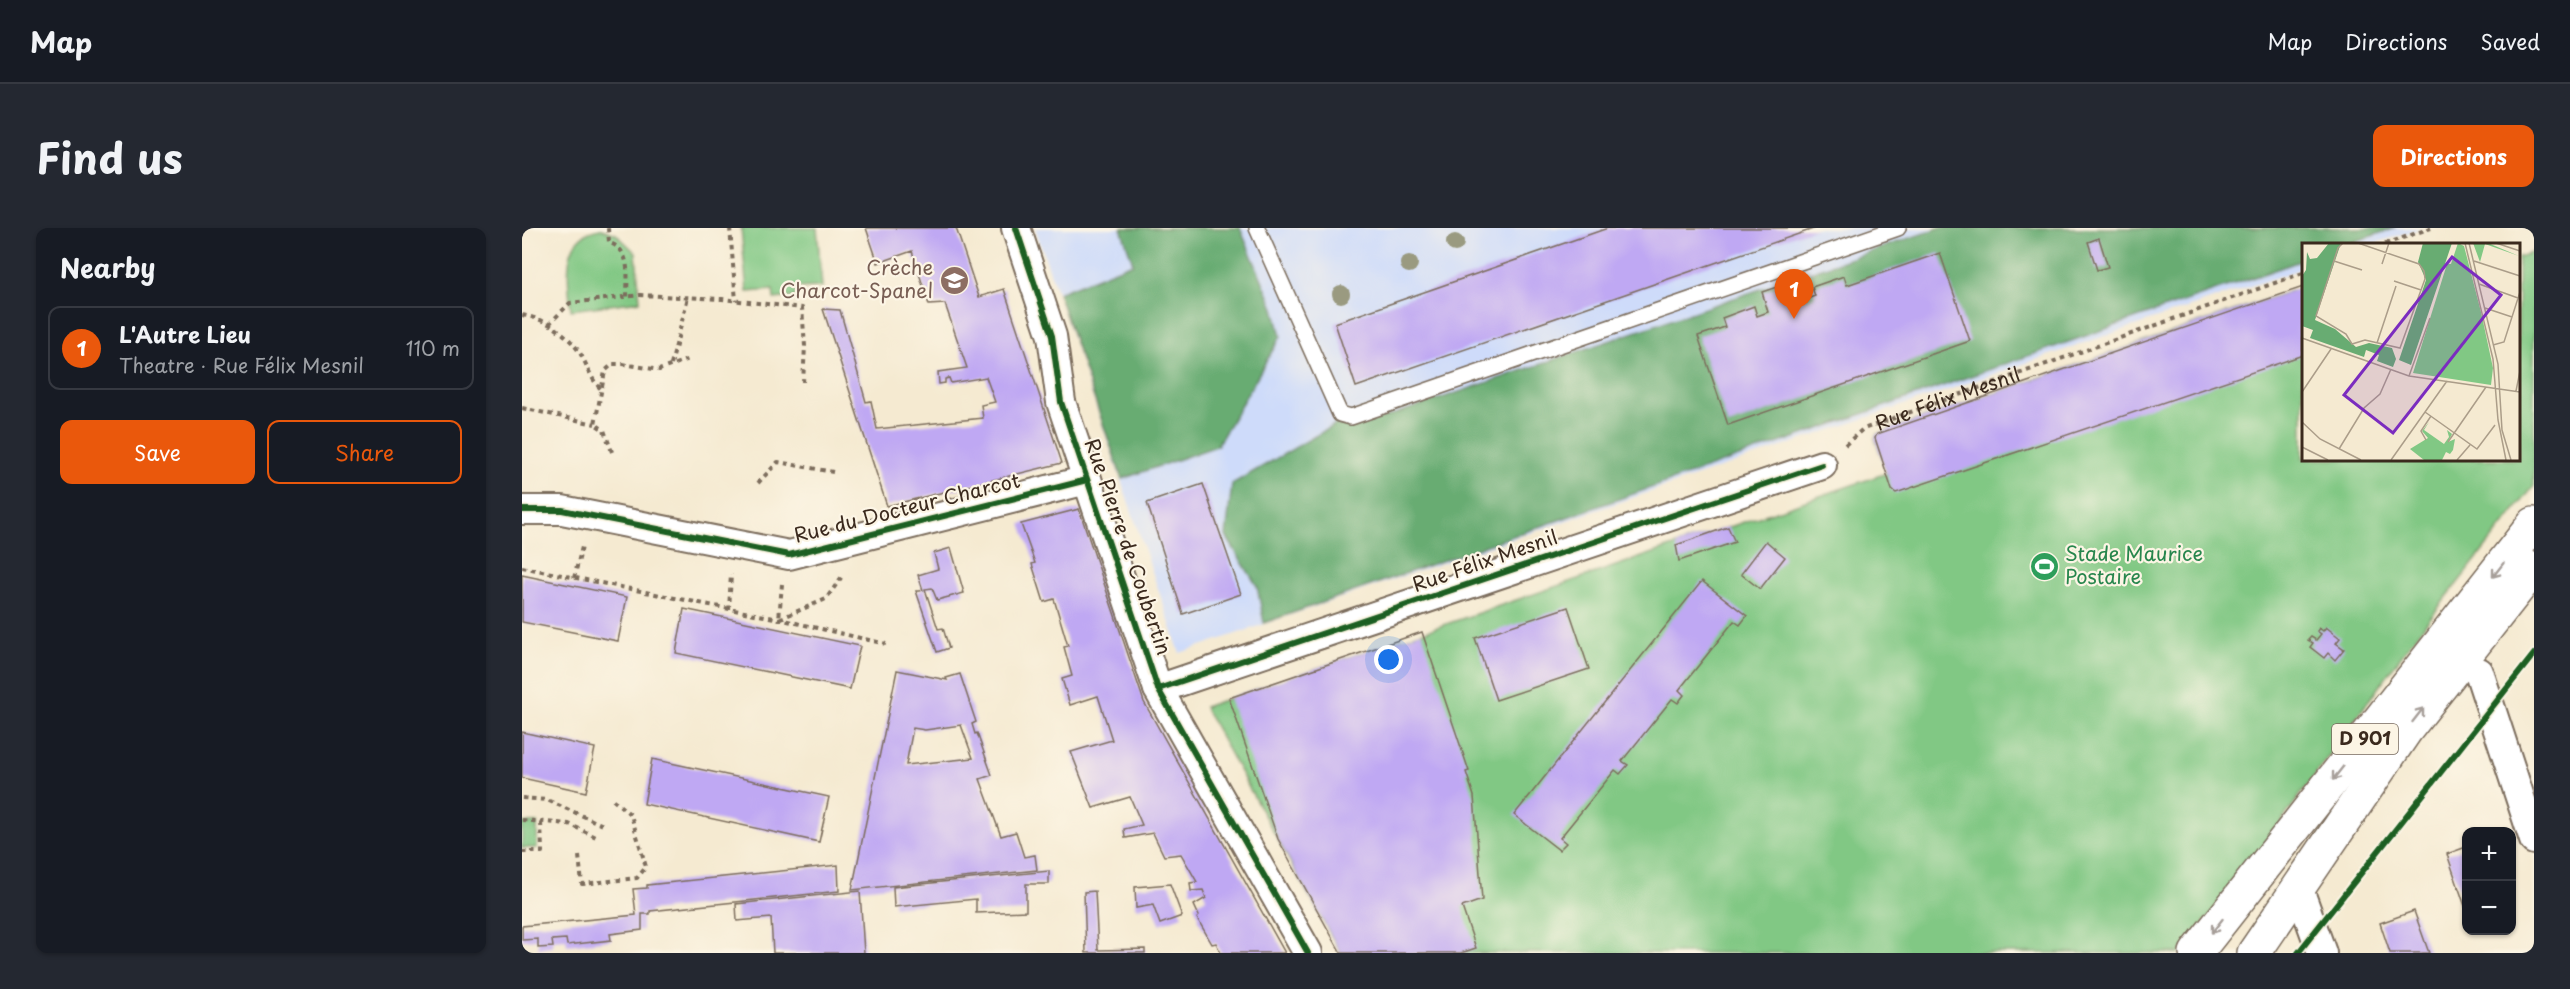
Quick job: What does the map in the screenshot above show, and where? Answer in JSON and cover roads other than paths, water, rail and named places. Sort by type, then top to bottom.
[{"type":"main road","name":"D 901","points":[[2196,953],[2534,524]]},
{"type":"main road","name":"D 901","points":[[2254,953],[2406,730],[2534,568]]},
{"type":"main road","name":"D 901","points":[[2254,953],[2534,603]]},
{"type":"street","name":"Rue Pierre de Coubertin","points":[[1016,228],[1052,336],[1061,402],[1158,689],[1308,953]]},
{"type":"street","name":"Rue Félix Mesnil","points":[[1158,689],[1822,465]]},
{"type":"street","name":"Rue du Docteur Charcot","points":[[522,510],[562,510],[789,555],[1087,480]]},
{"type":"street","points":[[2479,672],[2534,840]]},
{"type":"street","points":[[2301,895],[2322,951]]},
{"type":"lane","points":[[1257,228],[1340,414],[1351,417],[1898,228]]},
{"type":"place","name":"Crèche Charcot-Spanel","points":[[954,280]]},
{"type":"place","name":"L'Autre Lieu","points":[[1794,319]]},
{"type":"place","name":"Stade Maurice Postaire","points":[[2044,566]]}]
